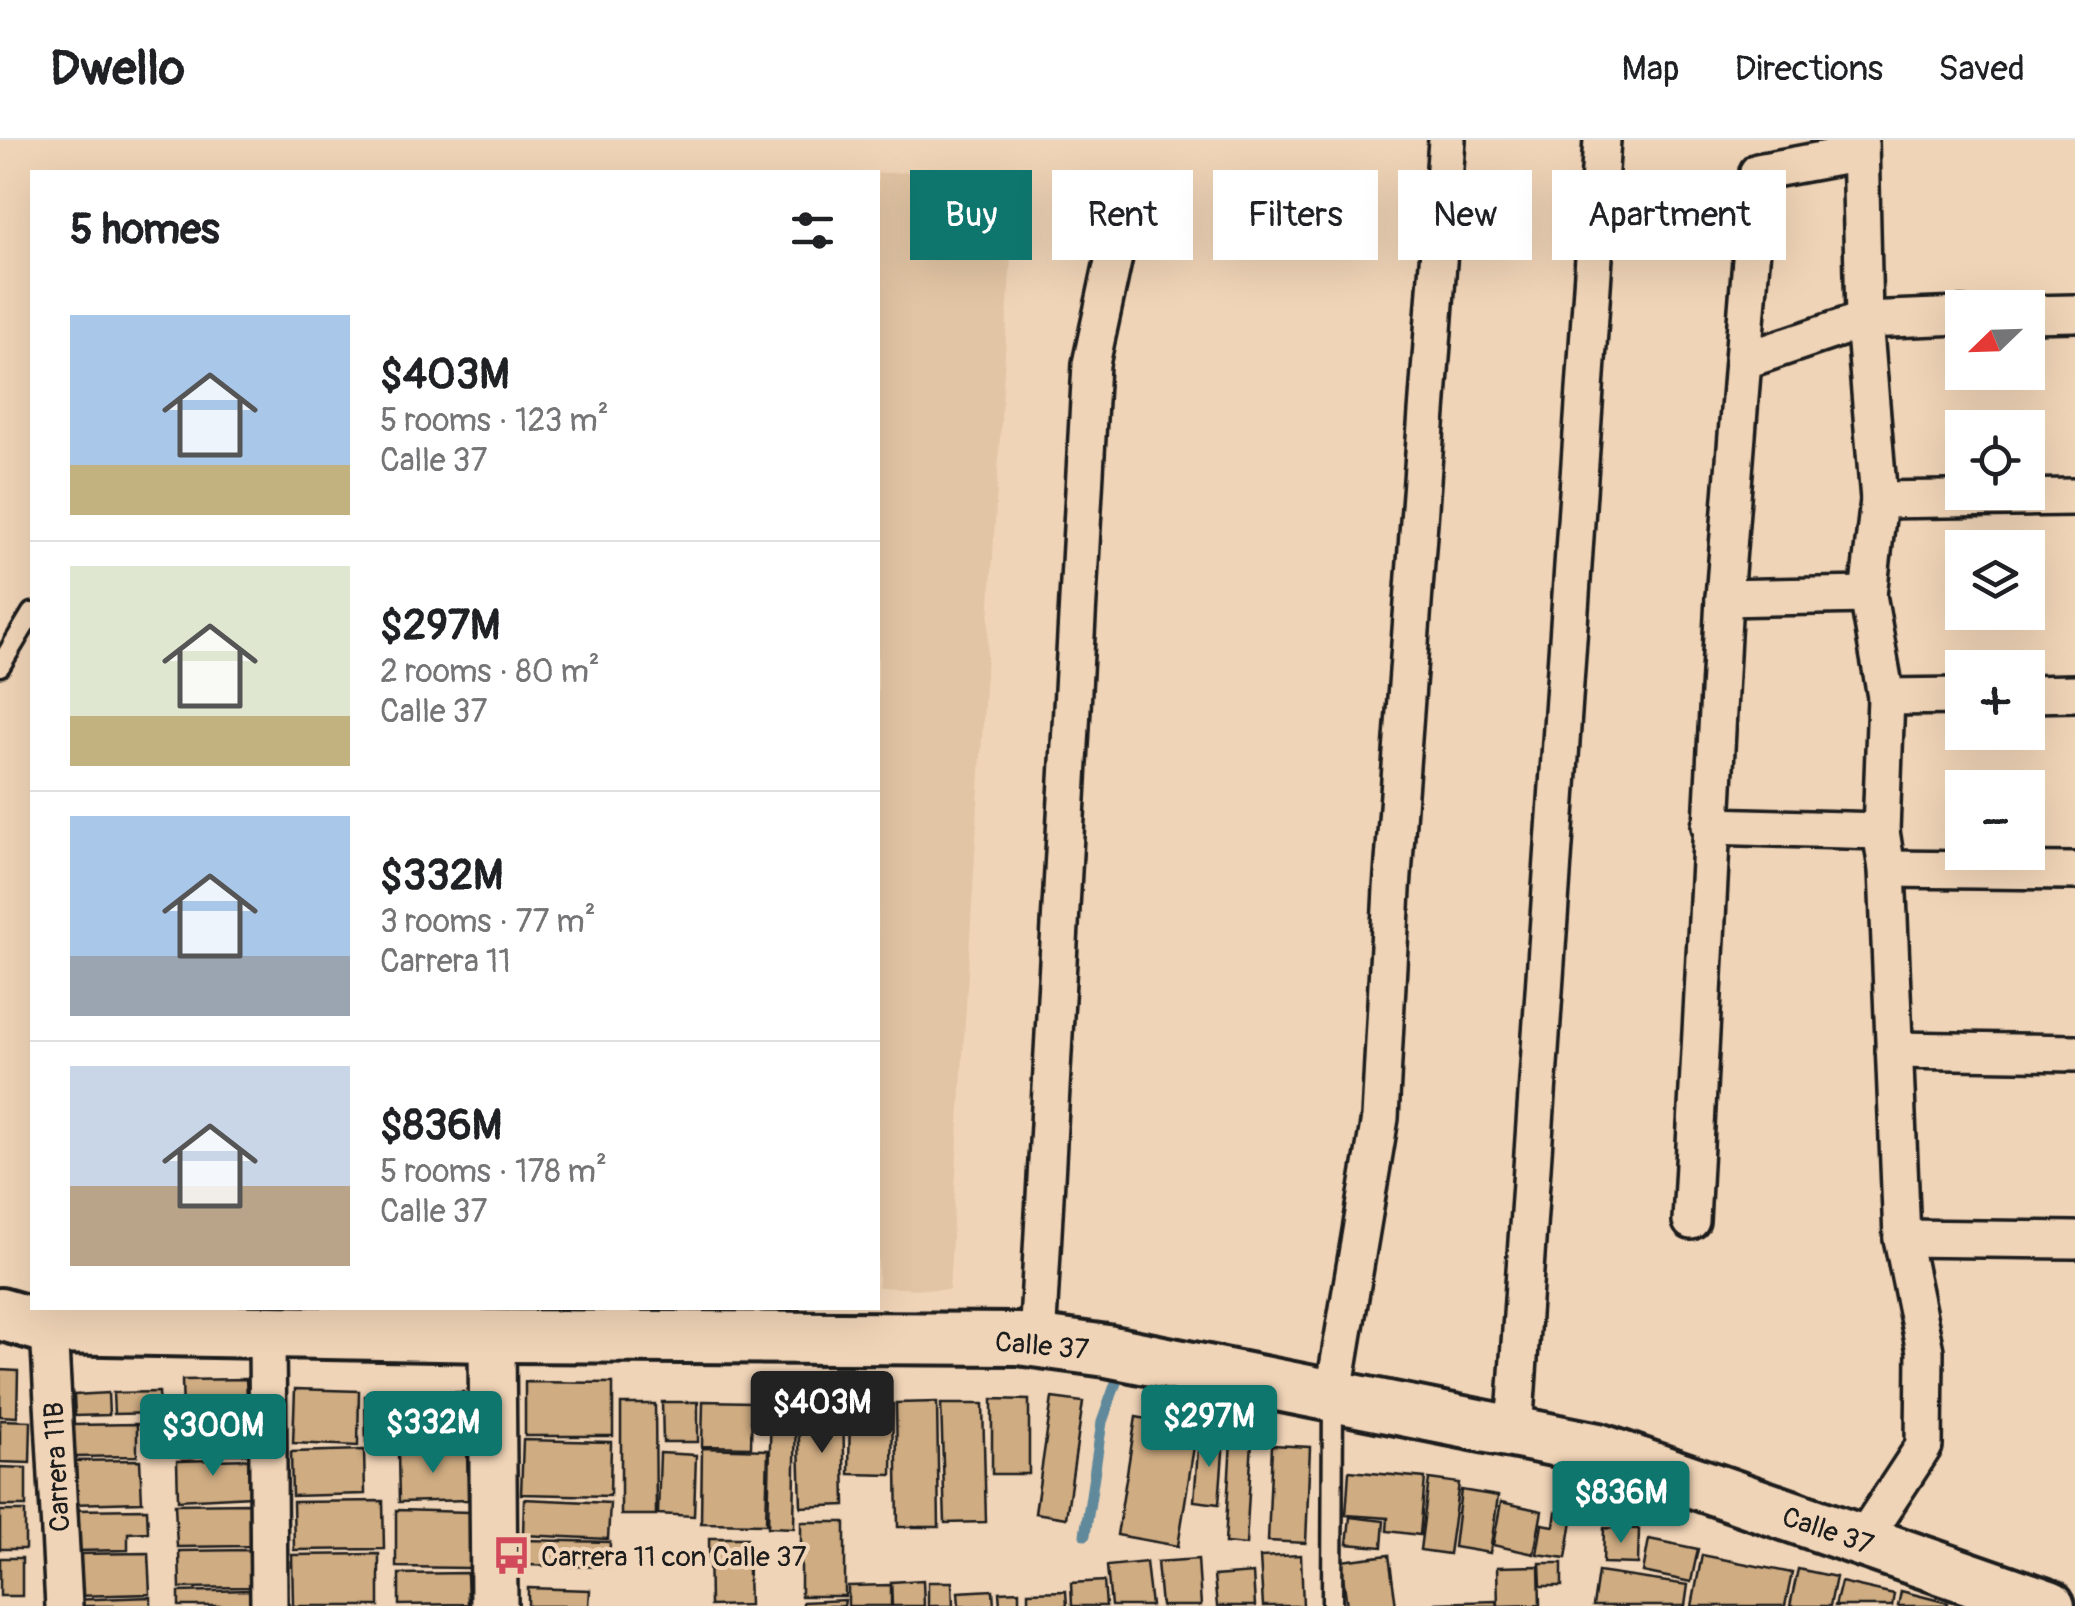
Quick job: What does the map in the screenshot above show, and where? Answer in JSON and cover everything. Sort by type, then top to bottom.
[{"type":"main road","name":"Calle 37","points":[[0,1314],[49,1328],[135,1318],[492,1336],[998,1339],[1108,1351],[1598,1448],[1861,1542],[1963,1591],[2049,1606]]},
{"type":"street","points":[[1333,1398],[1380,1118],[1392,889],[1447,140]]},
{"type":"street","points":[[1514,1432],[1602,140]]},
{"type":"street","points":[[1692,1221],[1724,598],[1758,172],[1860,146],[1864,320],[1879,500],[1868,595],[1886,698],[1881,831],[1887,869],[1902,1238],[1925,1351],[1924,1446],[1861,1542]]},
{"type":"street","points":[[1037,1342],[1091,364],[1113,260]]},
{"type":"street","points":[[2045,314],[2075,313]]},
{"type":"street","points":[[1743,361],[1864,320],[1945,317]]},
{"type":"street","points":[[1879,500],[2075,497]]},
{"type":"street","points":[[1724,598],[1868,595]]},
{"type":"street","points":[[2045,693],[2075,692]]},
{"type":"street","points":[[1886,698],[1945,696]]},
{"type":"street","points":[[1710,826],[1881,831]]},
{"type":"street","points":[[1887,869],[2075,871]]},
{"type":"street","points":[[1894,1050],[2075,1053]]},
{"type":"street","points":[[1902,1238],[2075,1240]]},
{"type":"street","points":[[256,1324],[269,1606]]},
{"type":"street","name":"Carrera 11B","points":[[49,1328],[64,1606]]},
{"type":"street","points":[[492,1336],[494,1606]]},
{"type":"lane","points":[[0,666],[30,616]]},
{"type":"lane","points":[[1332,1606],[1333,1398]]},
{"type":"shaded area","points":[[910,172],[910,260],[1011,260],[949,1290],[880,1287],[880,173]]},
{"type":"building","points":[[0,1370],[18,1371],[17,1417],[0,1416]]},
{"type":"building","points":[[246,1379],[248,1413],[183,1414],[182,1380]]},
{"type":"building","points":[[525,1382],[613,1383],[613,1436],[525,1436]]},
{"type":"building","points":[[295,1389],[359,1391],[358,1446],[293,1443]]},
{"type":"building","points":[[159,1392],[160,1413],[114,1414],[113,1393]]},
{"type":"building","points":[[464,1392],[466,1447],[410,1448],[408,1394]]},
{"type":"building","points":[[108,1393],[109,1415],[75,1416],[74,1395]]},
{"type":"building","points":[[397,1395],[397,1442],[366,1442],[365,1396]]},
{"type":"building","points":[[1052,1398],[1083,1402],[1066,1518],[1035,1513]]},
{"type":"building","points":[[992,1399],[1029,1400],[1029,1474],[992,1474]]},
{"type":"building","points":[[703,1401],[752,1402],[751,1447],[702,1446]]},
{"type":"building","points":[[662,1402],[698,1402],[698,1442],[663,1442]]},
{"type":"building","points":[[937,1402],[939,1527],[898,1527],[896,1403]]},
{"type":"building","points":[[621,1404],[655,1404],[656,1515],[621,1515]]},
{"type":"building","points":[[771,1404],[796,1405],[794,1528],[768,1527]]},
{"type":"building","points":[[850,1404],[893,1404],[892,1475],[849,1474]]},
{"type":"building","points":[[941,1404],[983,1404],[986,1522],[945,1523]]},
{"type":"building","points":[[843,1406],[845,1505],[801,1507],[798,1408]]},
{"type":"building","points":[[181,1415],[249,1415],[250,1454],[181,1454]]},
{"type":"building","points":[[144,1416],[166,1416],[167,1438],[144,1438]]},
{"type":"building","points":[[1136,1417],[1197,1428],[1178,1546],[1117,1535]]},
{"type":"building","points":[[0,1420],[31,1421],[30,1463],[0,1462]]},
{"type":"building","points":[[137,1424],[137,1456],[73,1457],[73,1425]]},
{"type":"building","points":[[1199,1437],[1224,1439],[1219,1504],[1194,1501]]},
{"type":"building","points":[[523,1440],[611,1442],[610,1496],[521,1494]]},
{"type":"building","points":[[1231,1440],[1252,1441],[1246,1545],[1225,1543]]},
{"type":"building","points":[[1272,1445],[1310,1447],[1306,1543],[1268,1541]]},
{"type":"building","points":[[702,1448],[768,1450],[766,1524],[701,1523]]},
{"type":"building","points":[[467,1449],[468,1500],[399,1502],[398,1451]]},
{"type":"building","points":[[364,1450],[365,1494],[292,1496],[291,1452]]},
{"type":"building","points":[[660,1453],[696,1455],[694,1516],[658,1514]]},
{"type":"building","points":[[249,1459],[251,1496],[178,1500],[177,1461]]},
{"type":"building","points":[[140,1460],[142,1502],[71,1504],[70,1461]]},
{"type":"building","points":[[0,1467],[26,1468],[26,1506],[0,1506]]},
{"type":"building","points":[[1349,1471],[1425,1478],[1420,1535],[1387,1531],[1388,1518],[1346,1515]]},
{"type":"building","points":[[1429,1479],[1459,1483],[1449,1554],[1420,1550]]},
{"type":"building","points":[[1461,1490],[1498,1496],[1490,1553],[1454,1547]]},
{"type":"building","points":[[524,1499],[610,1503],[608,1539],[523,1535]]},
{"type":"building","points":[[383,1501],[384,1549],[294,1550],[293,1502]]},
{"type":"building","points":[[1501,1502],[1542,1511],[1534,1554],[1493,1545]]},
{"type":"building","points":[[249,1503],[249,1546],[177,1547],[175,1504]]},
{"type":"building","points":[[147,1509],[148,1532],[128,1533],[128,1550],[74,1551],[72,1510]]},
{"type":"building","points":[[396,1510],[470,1512],[469,1568],[396,1567]]},
{"type":"building","points":[[0,1511],[25,1511],[25,1549],[0,1549]]},
{"type":"building","points":[[1556,1512],[1573,1514],[1566,1558],[1537,1554],[1542,1524],[1554,1526]]},
{"type":"building","points":[[1350,1517],[1384,1521],[1382,1547],[1347,1544]]},
{"type":"building","points":[[801,1522],[845,1522],[845,1596],[801,1596]]},
{"type":"building","points":[[1604,1528],[1639,1529],[1638,1564],[1603,1563]]},
{"type":"building","points":[[709,1538],[747,1538],[749,1605],[710,1606]]},
{"type":"building","points":[[1649,1539],[1698,1549],[1691,1582],[1643,1572]]},
{"type":"building","points":[[524,1540],[610,1542],[609,1567],[524,1565]]},
{"type":"building","points":[[249,1550],[250,1587],[180,1588],[179,1551]]},
{"type":"building","points":[[148,1553],[150,1594],[75,1596],[74,1554]]},
{"type":"building","points":[[379,1554],[379,1606],[293,1606],[292,1555]]},
{"type":"building","points":[[1301,1555],[1303,1606],[1263,1606],[1260,1557]]},
{"type":"building","points":[[1389,1555],[1396,1606],[1347,1606],[1341,1561]]},
{"type":"building","points":[[1702,1555],[1792,1573],[1785,1606],[1692,1606]]},
{"type":"building","points":[[0,1558],[22,1558],[22,1596],[0,1596]]},
{"type":"building","points":[[1198,1559],[1201,1606],[1161,1606],[1157,1562]]},
{"type":"building","points":[[1146,1562],[1151,1606],[1111,1606],[1107,1566]]},
{"type":"building","points":[[1540,1563],[1562,1563],[1562,1586],[1541,1586]]},
{"type":"building","points":[[1539,1566],[1540,1605],[1498,1606],[1497,1567]]},
{"type":"building","points":[[1798,1569],[1836,1577],[1830,1606],[1790,1606]]},
{"type":"building","points":[[1598,1572],[1688,1585],[1685,1606],[1593,1606]]},
{"type":"building","points":[[467,1573],[468,1604],[399,1605],[399,1574]]},
{"type":"building","points":[[1253,1573],[1255,1606],[1217,1606],[1214,1576]]},
{"type":"building","points":[[923,1580],[924,1606],[892,1606],[891,1582]]},
{"type":"building","points":[[1104,1581],[1106,1606],[1072,1606],[1071,1583]]},
{"type":"building","points":[[928,1582],[952,1582],[953,1606],[928,1606]]},
{"type":"building","points":[[1841,1582],[1894,1594],[1892,1606],[1835,1606]]},
{"type":"building","points":[[891,1585],[891,1606],[848,1606],[848,1586]]},
{"type":"building","points":[[528,1588],[590,1590],[589,1606],[528,1606]]},
{"type":"building","points":[[249,1590],[250,1606],[179,1606],[179,1592]]},
{"type":"building","points":[[993,1590],[994,1606],[959,1606],[958,1592]]},
{"type":"building","points":[[1019,1591],[1019,1606],[1000,1606],[999,1592]]},
{"type":"building","points":[[1066,1591],[1067,1606],[1028,1606],[1028,1592]]},
{"type":"building","points":[[1901,1591],[1948,1603],[1898,1606]]},
{"type":"building","points":[[151,1597],[151,1606],[70,1606],[70,1600]]},
{"type":"building","points":[[845,1600],[844,1606],[803,1606],[803,1602]]},
{"type":"building","points":[[1496,1601],[1497,1606],[1436,1603]]},
{"type":"waterway","points":[[1085,1535],[1102,1422],[1118,1377]]},
{"type":"place","name":"Carrera 11 con Calle 37","points":[[511,1556]]}]
